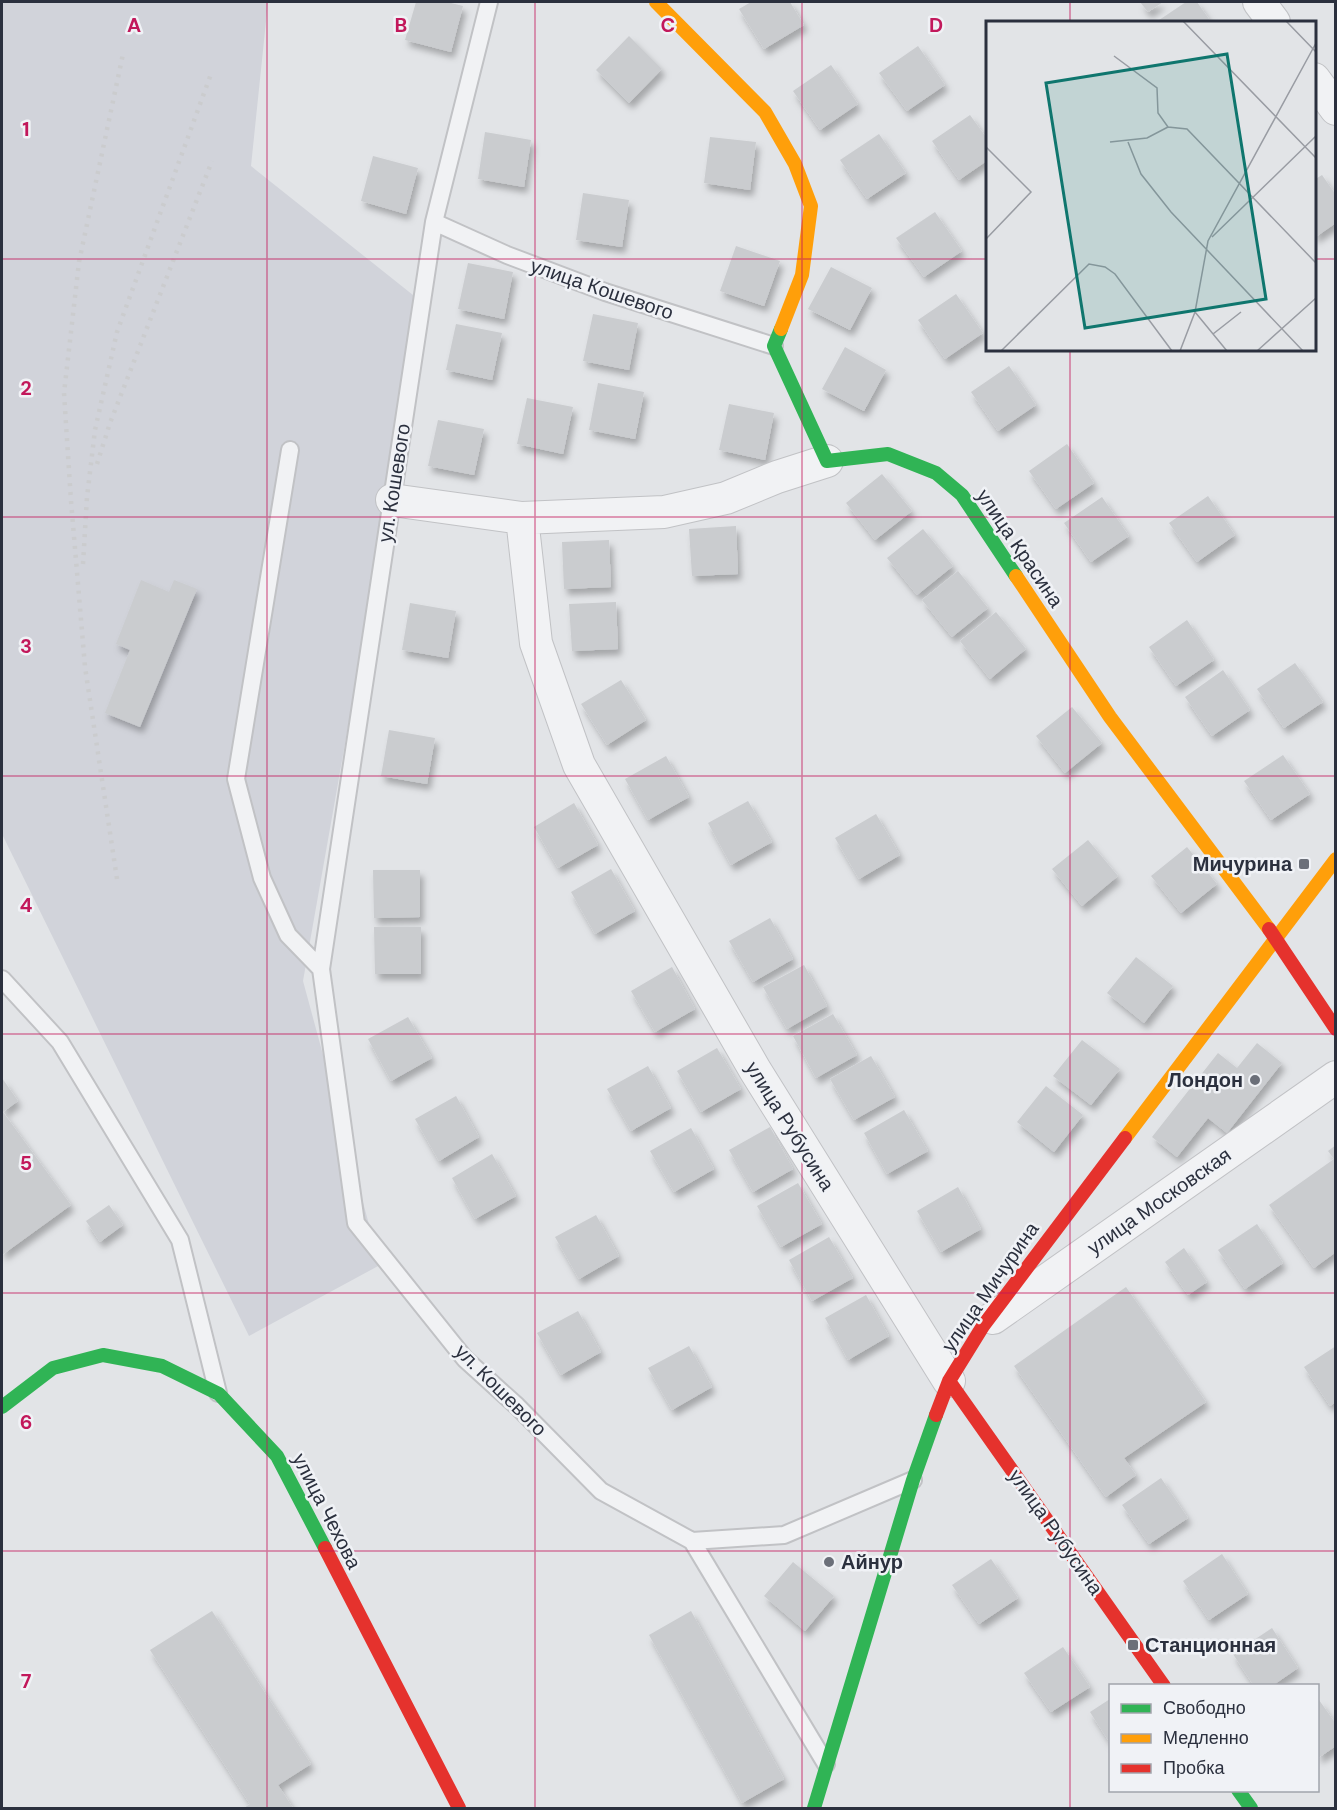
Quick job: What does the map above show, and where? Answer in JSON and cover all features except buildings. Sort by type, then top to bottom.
[{"type":"main road","points":[[656,2],[765,112],[795,164],[811,206],[802,275],[774,346],[827,461]]},
{"type":"main road","name":"улица Красина","points":[[827,461],[888,454],[936,473],[962,495],[1110,717],[1275,937],[1335,1029]]},
{"type":"main road","name":"улица Мичурина","points":[[814,1809],[913,1480],[949,1381],[983,1326],[1335,859]]},
{"type":"main road","name":"улица Чехова","points":[[2,1407],[53,1368],[103,1355],[162,1366],[219,1394],[277,1456],[459,1809]]},
{"type":"main road","name":"улица Рубусина","points":[[949,1381],[1163,1684]]},
{"type":"main road","points":[[1239,1792],[1251,1809]]},
{"type":"street","points":[[1259,2],[1273,21]]},
{"type":"street","points":[[1316,83],[1335,109]]},
{"type":"street","points":[[392,500],[522,518],[664,512],[726,498],[777,477],[827,461]]},
{"type":"street","name":"улица Рубусина","points":[[522,518],[536,643],[579,765],[755,1070],[949,1381]]},
{"type":"street","name":"улица Московская","points":[[983,1326],[1335,1077]]},
{"type":"lane","name":"ул. Кошевого","points":[[489,2],[434,222],[321,969],[356,1223],[465,1359],[517,1406],[601,1491],[692,1542]]},
{"type":"lane","name":"улица Кошевого","points":[[434,222],[507,255],[605,292],[774,346]]},
{"type":"lane","points":[[290,450],[236,779],[262,878],[288,935],[321,969]]},
{"type":"lane","points":[[2,979],[60,1042],[180,1240],[219,1394]]},
{"type":"lane","points":[[827,1765],[692,1542],[784,1535],[913,1480]]},
{"type":"shaded area","points":[[2,2],[268,2],[251,166],[423,303],[303,981],[380,1265],[249,1336],[2,834]]},
{"type":"railway","points":[[117,879],[85,667],[64,393],[79,262],[123,54]]},
{"type":"railway","points":[[83,564],[87,497],[95,430],[117,332],[211,74]]},
{"type":"railway","points":[[97,464],[110,423],[212,161]]},
{"type":"traffic: fast","points":[[781,329],[774,346],[827,461],[888,454],[936,473],[962,495],[1016,576]]},
{"type":"traffic: fast","points":[[2,1407],[53,1368],[103,1355],[162,1366],[219,1394],[277,1456],[325,1548]]},
{"type":"traffic: fast","points":[[814,1808],[913,1480],[936,1415]]},
{"type":"traffic: fast","points":[[1239,1792],[1251,1808]]},
{"type":"traffic: slow","points":[[656,2],[765,112],[795,164],[811,206],[802,275],[781,329]]},
{"type":"traffic: slow","points":[[1016,576],[1110,717],[1269,929]]},
{"type":"traffic: slow","points":[[1125,1138],[1336,859]]},
{"type":"traffic: jam","points":[[1269,929],[1336,1029]]},
{"type":"traffic: jam","points":[[936,1415],[949,1381],[983,1326],[1125,1138]]},
{"type":"traffic: jam","points":[[949,1381],[1163,1684]]},
{"type":"traffic: jam","points":[[325,1548],[459,1808]]},
{"type":"place","name":"Мичурина","points":[[1304,864]]},
{"type":"place","name":"Лондон","points":[[1255,1080]]},
{"type":"place","name":"Айнур","points":[[829,1562]]},
{"type":"place","name":"Станционная","points":[[1133,1645]]}]
